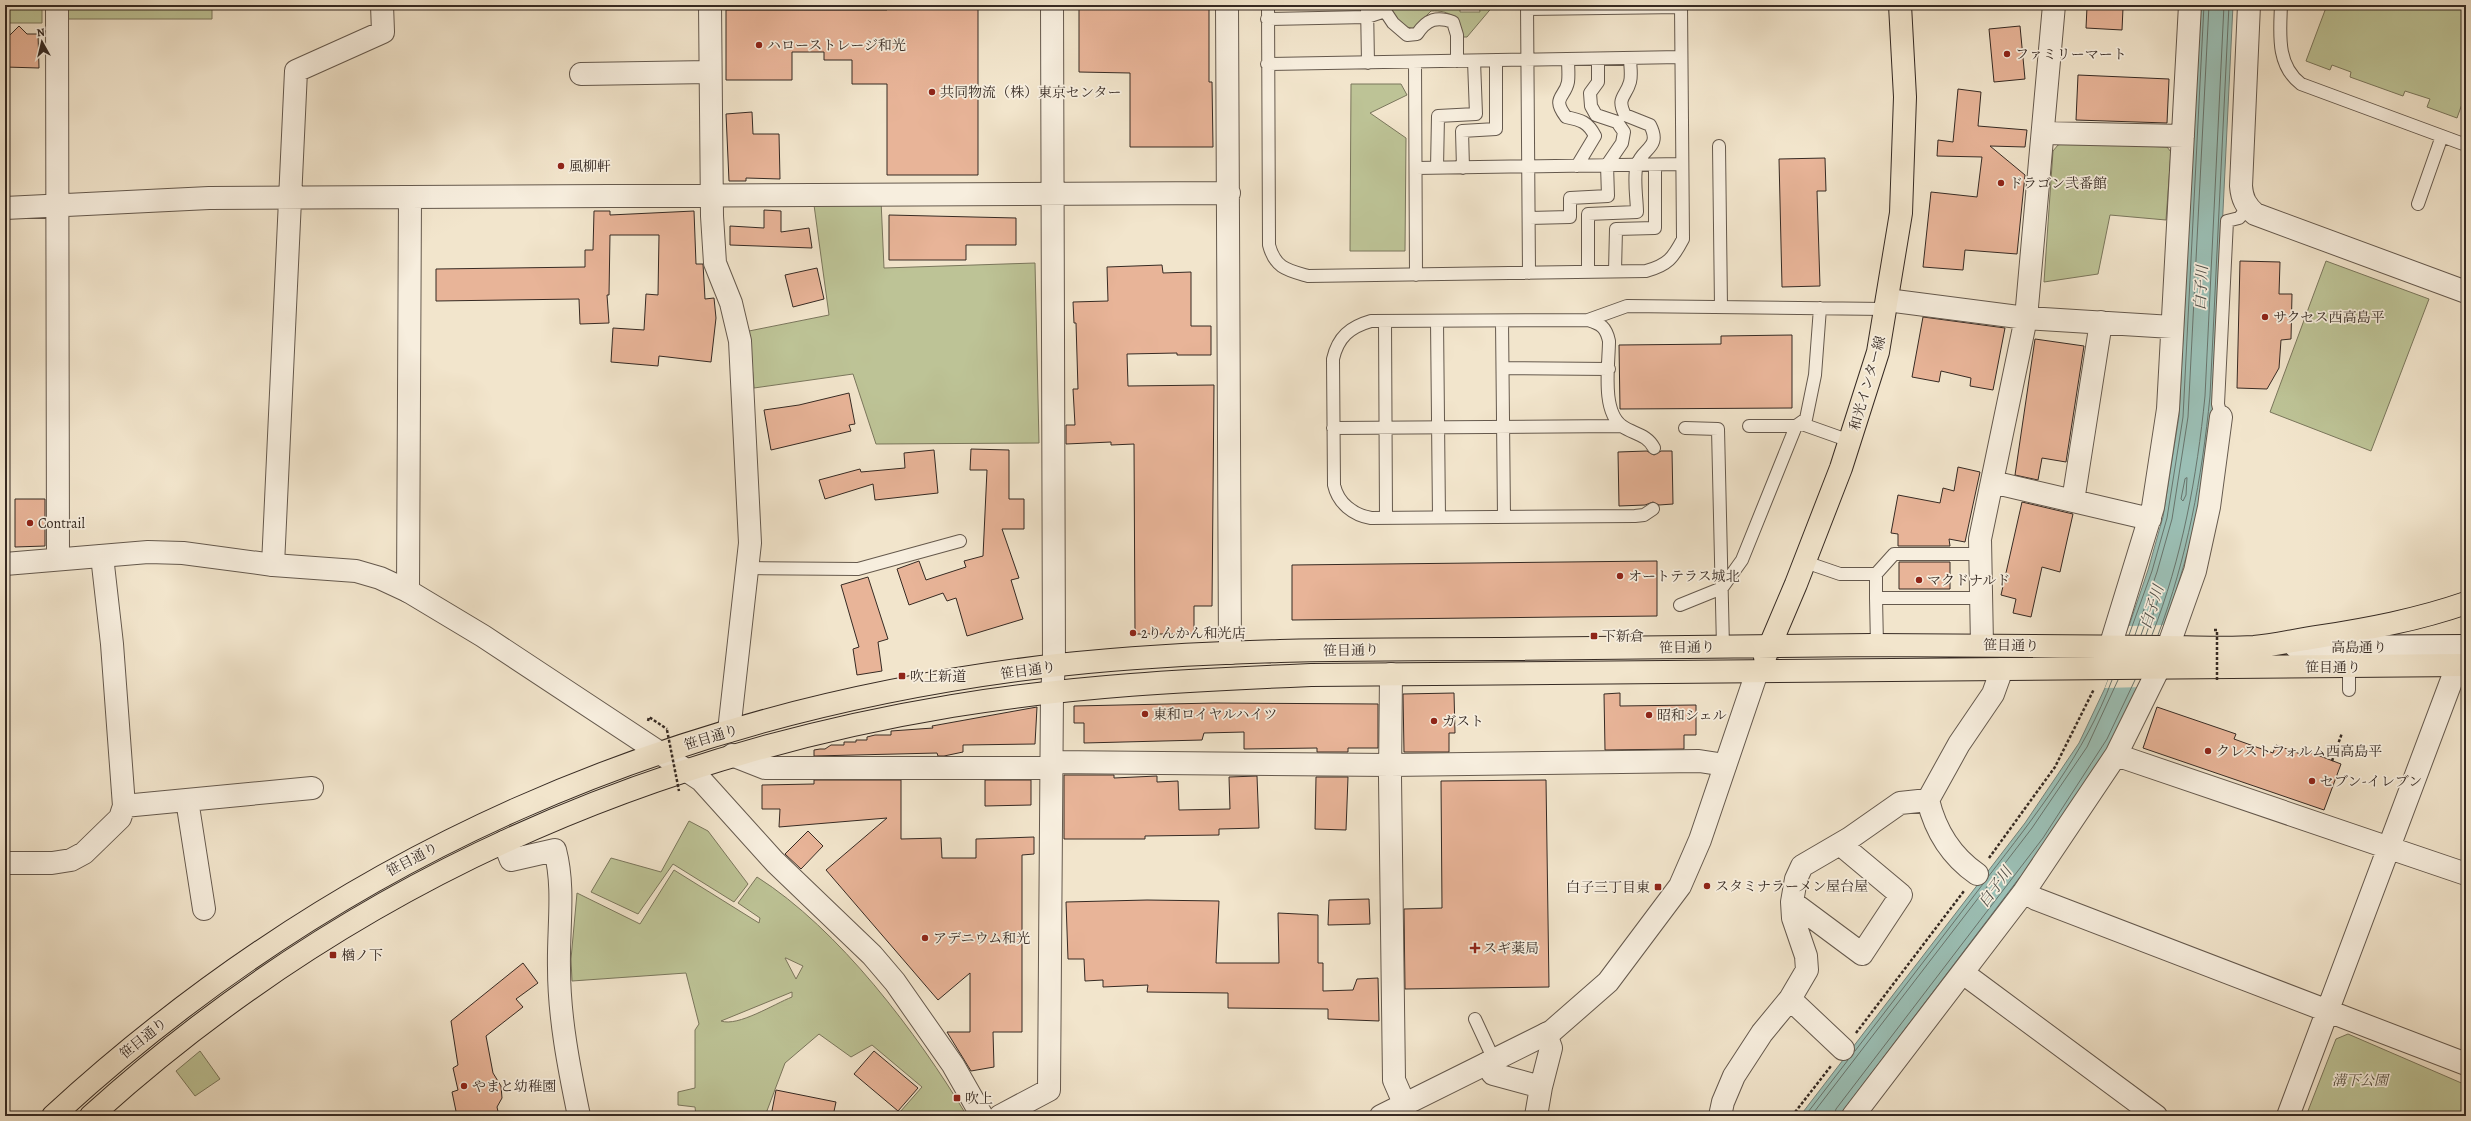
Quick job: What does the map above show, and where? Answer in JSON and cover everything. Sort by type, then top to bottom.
[{"type":"main road","name":"和光インター線","points":[[1757,672],[1771,646],[1805,562],[1850,441],[1878,352],[1901,213],[1905,97],[1900,5]]},
{"type":"main road","name":"笹目通り","points":[[91,1116],[160,1057],[221,1008],[285,964],[385,902],[504,842],[617,793],[685,770],[732,755],[898,715],[1052,692],[1231,678],[1391,674],[2002,669],[2102,676],[2160,657],[2252,647],[2384,626],[2466,603]]},
{"type":"main road","name":"笹目通り","points":[[53,1116],[108,1066],[205,989],[340,899],[410,860],[482,824],[556,791],[660,753],[729,731],[818,707],[929,684],[1054,666],[1230,653],[1390,649],[1877,645],[2114,647],[2160,657],[2348,667],[2463,666]]},
{"type":"street","points":[[57,5],[58,559]]},
{"type":"street","points":[[273,565],[296,71],[383,32],[382,5]]},
{"type":"street","points":[[710,5],[712,196],[716,263],[731,303],[740,341],[750,543],[729,731]]},
{"type":"street","points":[[1000,1116],[1049,1090],[1051,765],[1052,692],[1054,666],[1052,5]]},
{"type":"street","points":[[1227,5],[1230,653]]},
{"type":"street","points":[[1982,645],[1980,539],[2026,318],[2054,5]]},
{"type":"street","points":[[2114,647],[2150,518],[2168,409],[2190,5]]},
{"type":"street","points":[[2249,5],[2241,186],[2244,201],[2248,208],[2255,214],[2466,292]]},
{"type":"street","points":[[581,74],[710,72]]},
{"type":"street","points":[[2043,133],[2182,136]]},
{"type":"street","points":[[5,208],[209,198],[1229,193]]},
{"type":"street","points":[[408,591],[410,198]]},
{"type":"street","points":[[1886,304],[2026,318],[2172,327]]},
{"type":"street","points":[[2073,501],[2101,322]]},
{"type":"street","points":[[1858,1114],[2024,892],[2116,755],[2160,657],[2195,571],[2209,507],[2221,417]]},
{"type":"street","points":[[1992,482],[2150,518]]},
{"type":"street","points":[[5,564],[148,552],[183,553],[273,565],[356,572],[380,578],[408,591],[483,636],[701,780],[775,862],[872,955],[915,1008],[953,1065],[982,1116]]},
{"type":"street","points":[[5,863],[52,863],[71,860],[84,853],[120,818],[124,806],[112,644],[102,556]]},
{"type":"street","name":"高島通り","points":[[2252,647],[2466,646]]},
{"type":"street","points":[[2288,1116],[2387,848],[2463,666]]},
{"type":"street","points":[[1977,874],[1947,846],[1932,818],[1928,800],[1959,744],[1993,694],[2002,669]]},
{"type":"street","points":[[1381,1116],[1404,1103],[1546,1034],[1582,1007],[1608,982],[1680,886],[1700,840],[1757,672]]},
{"type":"street","points":[[1391,674],[1390,765],[1394,1080],[1404,1103]]},
{"type":"street","points":[[732,755],[765,768],[1051,765],[1390,765],[1699,761],[1726,765]]},
{"type":"street","points":[[2116,755],[2466,874]]},
{"type":"street","points":[[124,806],[312,788]]},
{"type":"street","points":[[187,800],[204,909]]},
{"type":"street","points":[[1720,1116],[1723,1102],[1734,1076],[1762,1033],[1790,999],[1807,970],[1806,956],[1793,918],[1792,902],[1796,879],[1802,866],[1840,844],[1900,803],[1928,800]]},
{"type":"street","points":[[504,842],[511,860],[555,850],[560,869],[559,970],[564,1029],[579,1116]]},
{"type":"street","points":[[1792,902],[1862,954],[1901,895],[1840,844]]},
{"type":"street","points":[[2024,892],[2036,899],[2466,1064]]},
{"type":"street","points":[[1963,972],[2156,1116]]},
{"type":"street","points":[[1790,999],[1843,1049]]},
{"type":"street","points":[[1536,1116],[1541,1086],[1551,1048],[1546,1034]]},
{"type":"street","points":[[1490,1062],[1493,1074],[1541,1086]]},
{"type":"lane","points":[[1268,5],[1267,64],[1269,245],[1272,259],[1287,270],[1308,276],[1529,273],[1616,271],[1646,271],[1661,267],[1674,256],[1683,239],[1681,6],[1527,7],[1529,273]]},
{"type":"lane","points":[[2281,5],[2281,50],[2284,63],[2292,77],[2301,84],[2466,145]]},
{"type":"lane","points":[[1268,19],[1367,11],[1385,11],[1393,23],[1407,35],[1417,34],[1424,24],[1432,19],[1443,19],[1453,22],[1457,35],[1457,61]]},
{"type":"lane","points":[[1367,11],[1368,63]]},
{"type":"lane","points":[[1267,64],[1681,57]]},
{"type":"lane","points":[[1588,272],[1588,214],[1637,212],[1637,165],[1652,146],[1654,133],[1650,125],[1625,115],[1621,106],[1622,96],[1630,82],[1630,58]]},
{"type":"lane","points":[[1568,59],[1568,84],[1559,97],[1560,110],[1566,117],[1582,120],[1591,126],[1595,136],[1577,166]]},
{"type":"lane","points":[[1529,218],[1570,218],[1570,198],[1608,196],[1607,165],[1622,143],[1624,132],[1617,122],[1596,115],[1591,106],[1590,93],[1598,82],[1598,59]]},
{"type":"lane","points":[[1463,168],[1462,132],[1496,130],[1496,60]]},
{"type":"lane","points":[[1437,168],[1438,116],[1476,114],[1474,61]]},
{"type":"lane","points":[[1415,62],[1416,274]]},
{"type":"lane","points":[[2418,204],[2442,136]]},
{"type":"lane","points":[[1719,146],[1721,307]]},
{"type":"lane","points":[[1416,168],[1682,164]]},
{"type":"lane","points":[[1616,271],[1616,229],[1655,228],[1655,165]]},
{"type":"lane","points":[[2221,417],[2218,404],[2227,221],[2239,218],[2248,208]]},
{"type":"lane","points":[[1653,509],[1644,515],[1635,516],[1371,518],[1357,514],[1345,505],[1336,492],[1333,476],[1333,358],[1336,345],[1345,334],[1357,325],[1385,321],[1588,320],[1627,306],[1820,308],[1886,304]]},
{"type":"lane","points":[[1680,605],[1722,588],[1742,560],[1799,425],[1809,413],[1814,383],[1820,308]]},
{"type":"lane","points":[[1588,320],[1600,324],[1607,331],[1610,411],[1621,426]]},
{"type":"lane","points":[[1385,321],[1386,518]]},
{"type":"lane","points":[[1437,321],[1439,517]]},
{"type":"lane","points":[[1502,321],[1504,517]]},
{"type":"lane","points":[[1503,368],[1609,369]]},
{"type":"lane","points":[[1749,426],[1799,425],[1850,441]]},
{"type":"lane","points":[[1333,428],[1621,426],[1646,438],[1654,448]]},
{"type":"lane","points":[[1685,428],[1718,428],[1723,647]]},
{"type":"lane","points":[[747,568],[858,569],[960,541]]},
{"type":"lane","points":[[1877,645],[1876,574],[1894,554],[1980,554]]},
{"type":"lane","points":[[1805,562],[1840,574],[1876,574]]},
{"type":"lane","points":[[1876,598],[1981,598]]},
{"type":"lane","points":[[2348,667],[2349,690]]},
{"type":"lane","points":[[1475,1019],[1490,1062]]},
{"type":"path","points":[[2214,630],[2217,630],[2217,682]]},
{"type":"path","points":[[1792,1116],[1977,874],[2055,767],[2102,676]]},
{"type":"path","points":[[668,730],[679,791]]},
{"type":"path","points":[[2332,761],[2342,733]]},
{"type":"green space","points":[[5,5],[42,5],[42,23],[5,23]]},
{"type":"green space","points":[[68,5],[212,5],[212,19],[68,19]]},
{"type":"green space","points":[[1390,5],[1433,8],[1434,5],[1460,5],[1460,12],[1480,12],[1479,5],[1494,5],[1467,37],[1462,37],[1459,25],[1453,16],[1449,14],[1431,11],[1414,28],[1405,27],[1394,15]]},
{"type":"green space","points":[[2327,5],[2466,5],[2466,93],[2457,118],[2427,107],[2430,99],[2405,91],[2403,96],[2350,77],[2351,72],[2332,65],[2330,70],[2306,61]]},
{"type":"green space","points":[[1351,84],[1401,84],[1407,95],[1370,113],[1406,138],[1405,251],[1350,251]]},
{"type":"green space","points":[[2065,143],[2167,147],[2171,152],[2166,220],[2110,215],[2098,274],[2044,282],[2053,151],[2058,145]]},
{"type":"green space","points":[[881,200],[884,268],[1035,263],[1039,443],[876,444],[853,374],[754,388],[749,331],[829,315],[814,205]]},
{"type":"green space","points":[[2326,261],[2429,299],[2371,451],[2270,412]]},
{"type":"green space","points":[[689,821],[708,831],[748,884],[734,902],[673,864],[638,914],[591,892],[611,858],[661,872]]},
{"type":"green space","points":[[674,870],[759,923],[760,918],[738,903],[757,877],[788,899],[817,925],[874,985],[925,1051],[967,1116],[907,1116],[900,1112],[922,1087],[872,1045],[851,1057],[819,1034],[785,1063],[765,1116],[696,1116],[695,1107],[678,1105],[678,1092],[695,1088],[695,1030],[699,1024],[686,973],[572,981],[571,959],[577,893],[640,924]],"holes":[[[785,958],[803,966],[796,979]],[[792,992],[792,997],[756,1014],[737,1021],[721,1021]]]},
{"type":"green space","name":"溝下公園","points":[[2348,1034],[2466,1085],[2466,1108],[2463,1116],[2306,1116],[2336,1039]]},
{"type":"green space","points":[[200,1051],[220,1079],[195,1096],[176,1071]]},
{"type":"water","name":"白子川","points":[[2200,5],[2233,5],[2214,396],[2201,498],[2190,544],[2166,625],[2115,743],[2050,844],[1842,1116],[1800,1116],[2025,823],[2079,743],[2105,688],[2129,626],[2148,570],[2163,517],[2179,416]]},
{"type":"pier","points":[[2166,625],[2142,687],[2105,688],[2129,626]]},
{"type":"building","name":"共同物流（株）東京センター","points":[[887,5],[978,5],[978,175],[887,175],[887,84],[852,84],[852,60],[824,60],[824,52],[792,52],[792,80],[726,80],[726,10],[887,10]]},
{"type":"building","points":[[1079,5],[1209,5],[1209,82],[1212,82],[1213,147],[1130,147],[1130,73],[1079,72]]},
{"type":"building","points":[[2087,7],[2123,8],[2122,30],[2086,28]]},
{"type":"building","points":[[19,26],[27,34],[38,34],[39,68],[5,67],[5,35],[10,35]]},
{"type":"building","name":"ファミリーマート","points":[[2020,26],[2025,79],[1994,82],[1989,29]]},
{"type":"building","points":[[2078,75],[2169,79],[2167,123],[2076,120]]},
{"type":"building","points":[[1958,89],[1981,92],[1978,126],[2027,130],[2025,147],[1990,146],[2025,175],[2017,254],[1965,250],[1963,270],[1923,267],[1931,192],[1977,197],[1982,157],[1937,156],[1938,140],[1953,142]]},
{"type":"building","points":[[752,112],[753,134],[779,134],[780,179],[746,178],[746,181],[729,181],[726,114]]},
{"type":"building","points":[[1825,158],[1826,191],[1817,191],[1820,286],[1782,287],[1779,159]]},
{"type":"building","points":[[764,210],[781,211],[781,232],[809,228],[812,248],[730,245],[730,226],[764,228]]},
{"type":"building","points":[[594,211],[610,211],[610,215],[694,211],[696,264],[703,264],[705,299],[714,298],[716,318],[711,362],[659,356],[658,366],[611,362],[613,328],[644,330],[646,294],[658,295],[659,235],[610,235],[609,295],[607,295],[609,323],[580,324],[579,299],[436,301],[436,269],[585,267],[585,250],[593,250]]},
{"type":"building","points":[[889,215],[1016,218],[1016,245],[966,245],[966,260],[889,260]]},
{"type":"building","name":"サクセス西高島平","points":[[2240,261],[2280,262],[2279,294],[2292,294],[2291,339],[2281,340],[2279,368],[2267,389],[2237,388]]},
{"type":"building","points":[[1162,265],[1163,273],[1191,272],[1191,326],[1211,326],[1211,355],[1177,355],[1177,353],[1127,354],[1128,386],[1214,385],[1212,606],[1194,606],[1194,634],[1135,634],[1134,444],[1111,445],[1111,442],[1066,444],[1066,425],[1075,425],[1073,389],[1078,389],[1076,323],[1074,323],[1073,302],[1108,301],[1107,267]]},
{"type":"building","points":[[817,268],[824,299],[793,307],[785,275]]},
{"type":"building","points":[[1923,317],[2005,328],[1993,390],[1970,386],[1971,378],[1941,371],[1939,382],[1912,377]]},
{"type":"building","points":[[1792,335],[1792,408],[1620,409],[1619,345],[1721,344],[1721,336]]},
{"type":"building","points":[[2035,339],[2084,346],[2066,462],[2042,458],[2038,480],[2015,475]]},
{"type":"building","points":[[849,393],[855,424],[849,425],[851,431],[771,450],[764,410],[799,405]]},
{"type":"building","points":[[971,449],[1009,450],[1009,499],[1024,499],[1024,529],[1002,529],[1019,578],[1011,580],[1023,619],[967,636],[956,598],[947,601],[943,593],[909,605],[897,569],[919,561],[926,580],[966,567],[964,561],[983,556],[987,470],[970,470]]},
{"type":"building","points":[[934,450],[938,493],[875,500],[873,484],[825,499],[819,480],[860,469],[861,472],[905,468],[904,453]]},
{"type":"building","points":[[1647,451],[1654,455],[1661,451],[1672,451],[1673,504],[1659,505],[1653,502],[1645,505],[1619,506],[1618,452]]},
{"type":"building","points":[[1958,467],[1980,472],[1965,542],[1949,539],[1950,546],[1898,546],[1898,534],[1891,533],[1898,495],[1940,503],[1943,488],[1954,491]]},
{"type":"building","name":"Contrail","points":[[15,499],[45,499],[45,546],[15,547]]},
{"type":"building","points":[[2022,502],[2073,514],[2060,572],[2042,567],[2031,617],[2013,613],[2016,599],[2001,595]]},
{"type":"building","points":[[1657,561],[1657,616],[1292,620],[1292,565]]},
{"type":"building","points":[[1899,562],[1950,562],[1950,589],[1899,589]]},
{"type":"building","points":[[868,577],[888,639],[878,642],[882,671],[857,675],[853,649],[859,647],[841,585]]},
{"type":"building","points":[[1454,693],[1455,733],[1449,733],[1449,752],[1404,752],[1403,694]]},
{"type":"building","points":[[1620,693],[1620,706],[1696,705],[1696,735],[1684,735],[1684,749],[1605,750],[1604,694]]},
{"type":"building","points":[[1215,703],[1378,704],[1378,748],[1348,748],[1348,752],[1317,752],[1317,748],[1244,749],[1244,732],[1204,733],[1202,740],[1084,743],[1084,723],[1074,723],[1074,706]]},
{"type":"building","points":[[1037,707],[1035,744],[963,745],[963,752],[944,756],[938,756],[937,753],[814,756],[814,750],[825,749],[831,745],[844,745],[844,742],[867,740],[867,737],[875,735],[891,735],[891,731],[933,728],[932,726]]},
{"type":"building","name":"クレストフォルム西高島平","points":[[2157,707],[2236,734],[2234,739],[2273,753],[2276,745],[2303,755],[2304,750],[2341,764],[2324,810],[2143,748]]},
{"type":"building","points":[[1064,775],[1114,775],[1114,778],[1157,776],[1157,782],[1178,781],[1179,810],[1230,809],[1229,777],[1257,776],[1259,828],[1219,829],[1219,835],[1145,836],[1145,839],[1064,839]]},
{"type":"building","points":[[1316,777],[1348,777],[1346,830],[1315,829]]},
{"type":"building","points":[[814,780],[901,780],[901,839],[941,838],[942,858],[976,858],[976,839],[1034,837],[1034,854],[1022,855],[1022,1032],[993,1032],[994,1067],[971,1071],[947,1032],[970,1032],[970,973],[938,1000],[826,870],[887,818],[779,827],[780,809],[762,809],[762,785],[814,784]]},
{"type":"building","points":[[985,780],[1031,780],[1031,805],[985,806]]},
{"type":"building","points":[[1546,780],[1549,987],[1405,989],[1404,909],[1442,908],[1441,781]]},
{"type":"building","points":[[808,831],[823,846],[801,869],[785,854]]},
{"type":"building","points":[[1369,899],[1370,924],[1328,925],[1329,900]]},
{"type":"building","points":[[1147,900],[1219,901],[1216,963],[1279,963],[1278,913],[1318,915],[1318,963],[1323,963],[1323,991],[1353,990],[1357,979],[1378,978],[1379,1021],[1328,1019],[1328,1009],[1228,1008],[1228,993],[1147,992],[1148,985],[1103,987],[1103,980],[1085,981],[1084,959],[1068,959],[1066,902]]},
{"type":"building","points":[[523,963],[538,983],[516,999],[523,1007],[486,1036],[493,1073],[501,1086],[502,1098],[497,1107],[499,1116],[457,1116],[452,1092],[458,1090],[453,1068],[458,1065],[451,1021]]},
{"type":"building","points":[[874,1051],[918,1088],[898,1111],[854,1074]]},
{"type":"building","points":[[776,1090],[836,1102],[833,1116],[771,1116]]},
{"type":"place","name":"ハローストレージ和光","points":[[759,45]]},
{"type":"place","name":"ファミリーマート","points":[[2007,54]]},
{"type":"place","name":"共同物流（株）東京センター","points":[[932,92]]},
{"type":"place","name":"風柳軒","points":[[561,166]]},
{"type":"place","name":"ドラゴン弐番館","points":[[2001,183]]},
{"type":"place","name":"サクセス西高島平","points":[[2265,317]]},
{"type":"place","name":"Contrail","points":[[30,523]]},
{"type":"place","name":"オートテラス城北","points":[[1620,576]]},
{"type":"place","name":"マクドナルド","points":[[1919,580]]},
{"type":"place","name":"2りんかん和光店","points":[[1133,633]]},
{"type":"place","name":"下新倉","points":[[1594,636]]},
{"type":"place","name":"吹上新道","points":[[902,676]]},
{"type":"place","name":"東和ロイヤルハイツ","points":[[1145,714]]},
{"type":"place","name":"昭和シェル","points":[[1649,715]]},
{"type":"place","name":"ガスト","points":[[1434,721]]},
{"type":"place","name":"クレストフォルム西高島平","points":[[2208,751]]},
{"type":"place","name":"セブン-イレブン","points":[[2312,781]]},
{"type":"place","name":"スタミナラーメン屋台屋","points":[[1707,886]]},
{"type":"place","name":"白子三丁目東","points":[[1658,887]]},
{"type":"place","name":"アデニウム和光","points":[[925,938]]},
{"type":"place","name":"スギ薬局","points":[[1475,948]]},
{"type":"place","name":"楢ノ下","points":[[333,955]]},
{"type":"place","name":"やまと幼稚園","points":[[464,1086]]},
{"type":"place","name":"吹上","points":[[957,1098]]}]
